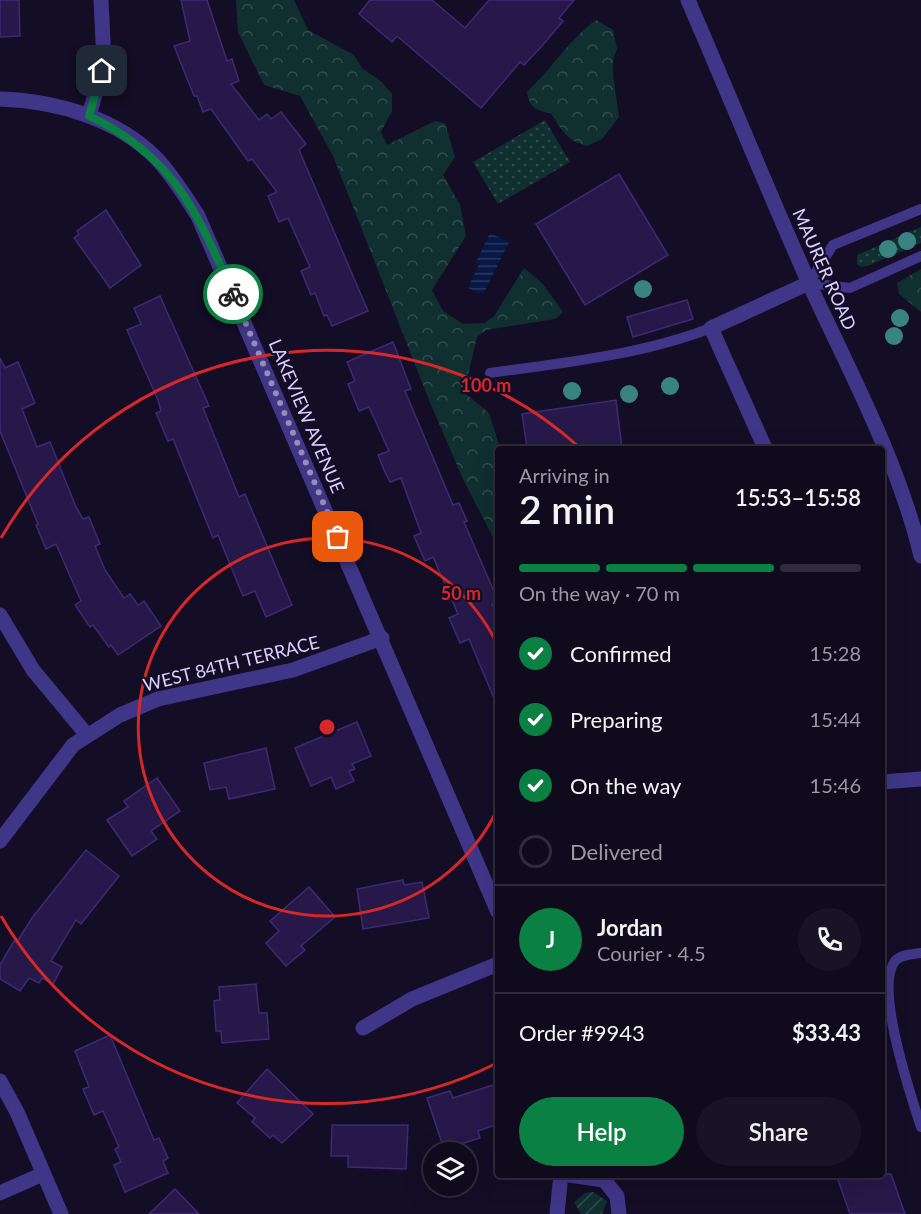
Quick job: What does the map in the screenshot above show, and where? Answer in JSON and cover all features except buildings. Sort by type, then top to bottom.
[{"type":"street","points":[[89,116],[104,62],[101,0]]},
{"type":"street","name":"MAURER ROAD","points":[[688,0],[809,283],[883,446]]},
{"type":"street","name":"LAKEVIEW AVENUE","points":[[0,99],[41,102],[89,116],[134,140],[156,159],[198,216],[382,638],[495,905]]},
{"type":"street","points":[[764,446],[711,328],[809,283]]},
{"type":"street","name":"MAURER ROAD","points":[[885,450],[912,519],[921,556]]},
{"type":"street","points":[[0,615],[33,670],[87,735]]},
{"type":"street","name":"WEST 84TH TERRACE","points":[[0,842],[63,755],[87,735],[120,715],[159,699],[293,670],[382,638]]},
{"type":"street","points":[[885,782],[921,779]]},
{"type":"street","points":[[363,1028],[412,999],[495,965]]},
{"type":"street","points":[[0,1081],[61,1214]]},
{"type":"street","points":[[0,1193],[43,1174]]},
{"type":"street","points":[[557,1214],[562,1178]]},
{"type":"street","points":[[590,1178],[604,1180],[617,1196],[619,1214]]},
{"type":"lane","points":[[921,209],[833,245],[809,283],[850,288],[921,256]]},
{"type":"lane","points":[[490,373],[567,363],[688,337],[711,328]]},
{"type":"lane","points":[[921,953],[896,960],[888,982],[902,1069],[921,1127]]},
{"type":"green space","points":[[236,0],[294,0],[308,30],[354,55],[362,68],[382,82],[392,94],[392,111],[381,132],[387,145],[435,121],[445,123],[455,157],[443,175],[460,205],[466,236],[432,290],[443,311],[463,324],[485,323],[494,316],[524,268],[542,283],[563,312],[555,319],[486,330],[477,337],[464,392],[489,413],[499,446],[495,446],[495,541],[463,479],[431,405],[333,156],[300,96],[264,85],[238,32]]},
{"type":"green space","points":[[596,20],[613,30],[617,49],[613,59],[613,74],[619,117],[602,139],[587,146],[574,141],[565,134],[551,113],[534,108],[527,92],[577,36]]},
{"type":"green space","points":[[545,120],[570,162],[498,204],[473,162]]},
{"type":"green space","points":[[921,227],[921,243],[870,265],[862,267],[857,265],[857,255]]},
{"type":"green space","points":[[921,269],[921,312],[899,294],[897,283]]},
{"type":"green space","points":[[593,1192],[607,1201],[602,1214],[581,1214],[574,1202],[585,1193]]},
{"type":"water","points":[[490,233],[509,242],[483,295],[468,288],[479,264],[476,262]]},
{"type":"way so far","points":[[233,294],[338,537]]},
{"type":"route","points":[[102,71],[89,116],[134,140],[156,159],[174,180],[198,216],[233,294]]}]
